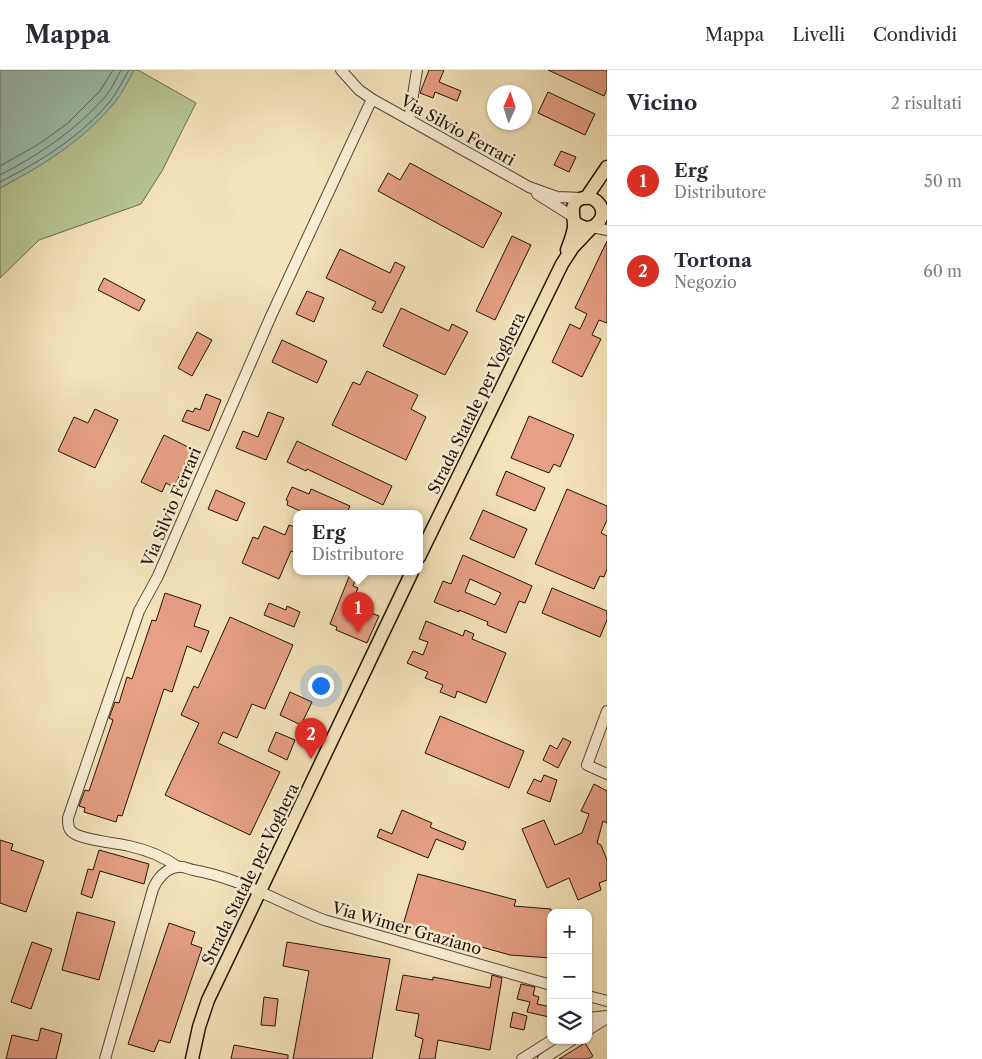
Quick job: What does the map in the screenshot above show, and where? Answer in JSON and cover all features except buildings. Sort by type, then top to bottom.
[{"type":"main road","name":"Strada Statale per Voghera","points":[[562,264],[572,234],[573,206],[584,198],[607,167]]},
{"type":"main road","name":"Strada Statale per Voghera","points":[[423,549],[562,264],[573,247],[600,221],[603,212],[602,193],[607,174]]},
{"type":"main road","points":[[584,198],[595,200],[603,212]]},
{"type":"main road","points":[[573,219],[582,227],[592,227]]},
{"type":"main road","name":"Strada Statale per Voghera","points":[[192,1059],[199,1027],[208,1000],[411,575]]},
{"type":"street","name":"Via Silvio Ferrari","points":[[341,70],[359,90],[372,99],[529,187],[557,197],[584,198]]},
{"type":"street","points":[[408,120],[417,70]]},
{"type":"street","name":"Via Silvio Ferrari","points":[[178,867],[157,854],[130,846],[89,839],[73,833],[69,829],[68,818],[139,611],[158,576],[271,316],[372,99]]},
{"type":"street","name":"Via Silvio Ferrari","points":[[529,187],[573,219]]},
{"type":"street","points":[[592,227],[607,230]]},
{"type":"street","points":[[607,711],[588,765],[607,774]]},
{"type":"street","points":[[105,1059],[153,889],[157,880],[162,875],[178,867]]},
{"type":"street","name":"Via Wimer Graziano","points":[[178,867],[213,873],[330,922],[547,984]]},
{"type":"street","points":[[592,997],[607,1001]]},
{"type":"street","points":[[592,1018],[607,1017]]},
{"type":"street","points":[[592,1027],[607,1017]]},
{"type":"street","points":[[522,1059],[547,1043]]},
{"type":"street","points":[[543,1059],[566,1044]]},
{"type":"green space","points":[[134,70],[138,70],[196,103],[162,171],[141,204],[39,240],[0,278],[0,188],[50,159],[115,102]]},
{"type":"water","points":[[0,70],[134,70],[117,99],[89,129],[47,161],[0,188]]},
{"type":"place","name":"Erg","points":[[358,633]]},
{"type":"place","name":"Tortona","points":[[311,759]]}]
